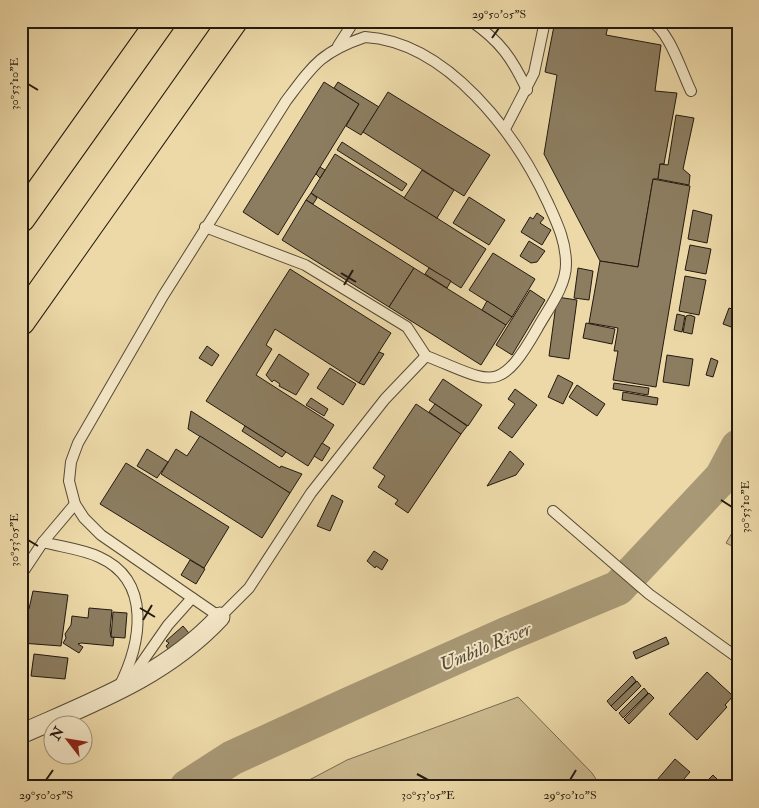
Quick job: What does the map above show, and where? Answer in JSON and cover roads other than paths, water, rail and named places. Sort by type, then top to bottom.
[{"type":"highway","points":[[21,218],[161,21]]},
{"type":"highway","points":[[21,321],[233,21]]},
{"type":"street","points":[[21,734],[120,690],[176,658],[202,636],[220,617]]},
{"type":"lane","points":[[338,46],[354,21]]},
{"type":"lane","points":[[471,21],[492,36],[510,57],[527,90]]},
{"type":"lane","points":[[505,129],[527,90],[534,73],[545,21]]},
{"type":"lane","points":[[650,21],[656,24],[664,34],[691,91]]},
{"type":"lane","points":[[205,227],[305,264],[407,327],[426,356],[481,377],[495,378],[509,371],[522,356],[562,287],[566,265],[562,233],[538,181],[505,129],[486,106],[452,74],[416,51],[380,38],[365,37],[338,46],[321,58],[306,73],[205,227],[118,372],[78,443],[71,462],[69,481],[75,504],[101,535],[220,617],[249,588],[311,493],[379,407],[426,356]]},
{"type":"lane","points":[[21,575],[43,542],[75,504]]},
{"type":"lane","points":[[553,511],[649,594],[738,658]]},
{"type":"lane","points":[[43,542],[100,557],[123,574],[131,583],[136,596],[135,641],[129,668],[120,690]]},
{"type":"lane","points":[[120,690],[168,625],[192,598]]},
{"type":"waterway","name":"Umbilo River","points":[[187,787],[232,758],[505,635],[618,588],[722,477],[738,447]]}]
